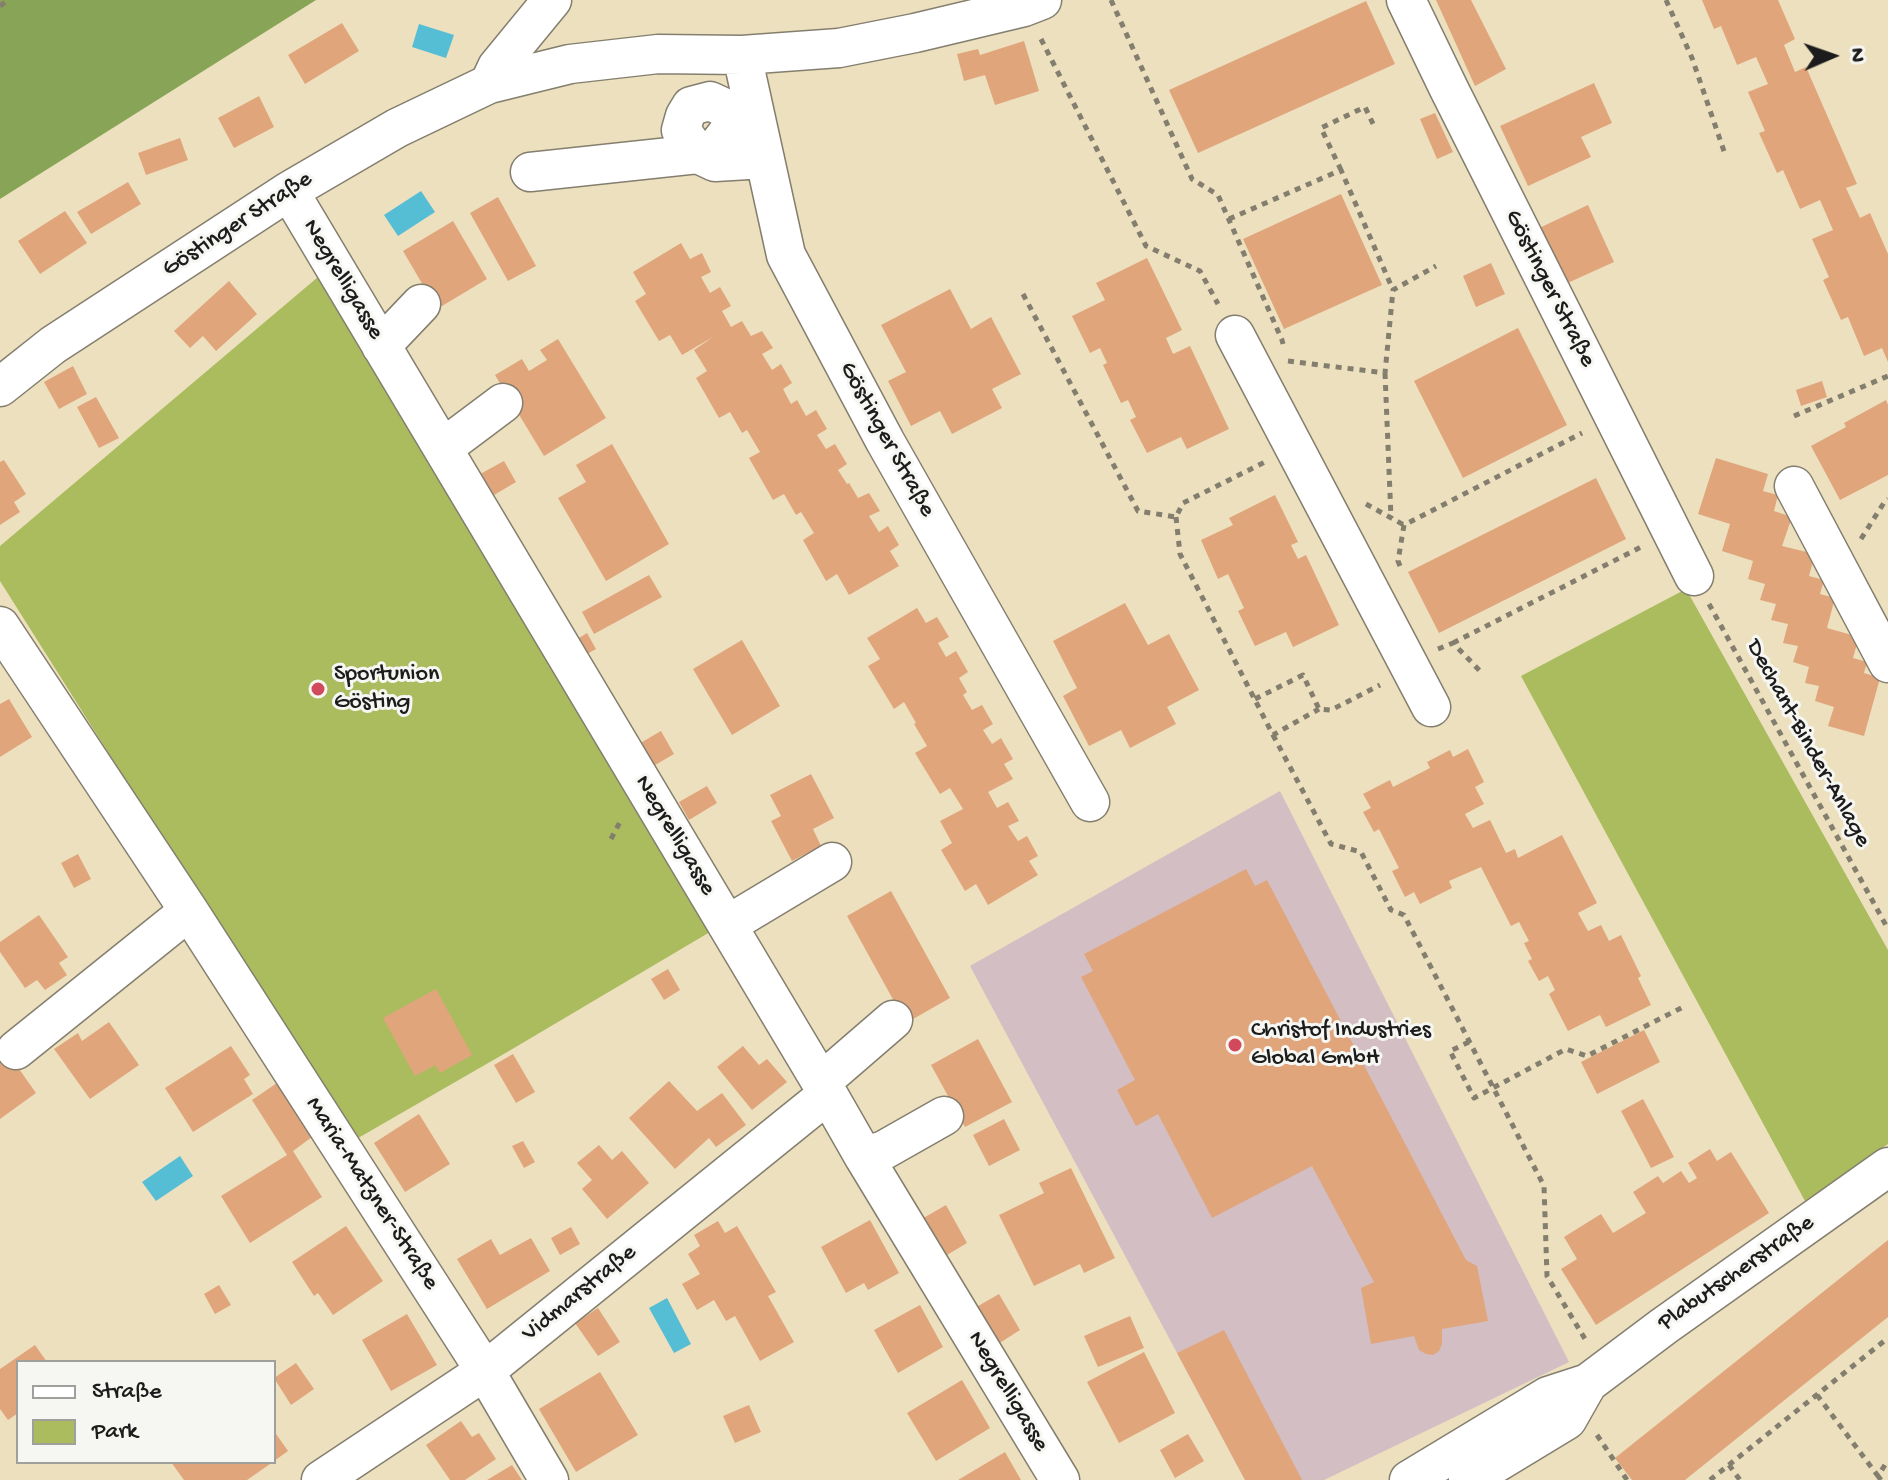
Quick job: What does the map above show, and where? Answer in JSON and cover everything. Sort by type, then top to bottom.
[{"type":"street","points":[[489,84],[497,67],[552,0]]},
{"type":"street","name":"Göstinger Straße","points":[[1406,0],[1694,576]]},
{"type":"street","name":"Göstinger Straße","points":[[0,387],[53,345],[289,191],[397,128],[489,84],[570,64],[658,54],[742,55],[839,48],[915,33],[1033,3]]},
{"type":"street","name":"Göstinger Straße","points":[[742,55],[786,255],[885,441],[1090,802]]},
{"type":"street","points":[[530,172],[707,151],[715,162],[765,159]]},
{"type":"street","name":"Negrelligasse","points":[[289,191],[864,1157],[1060,1480]]},
{"type":"street","points":[[381,346],[421,304]]},
{"type":"street","points":[[1235,335],[1293,448],[1423,659],[1431,707]]},
{"type":"street","points":[[443,448],[503,403]]},
{"type":"street","points":[[1794,486],[1888,663]]},
{"type":"street","name":"Maria-Matzner-Straße","points":[[0,626],[189,911],[485,1371],[549,1480]]},
{"type":"street","points":[[727,925],[832,862]]},
{"type":"street","points":[[16,1050],[189,911]]},
{"type":"street","name":"Vidmarstraße","points":[[321,1480],[485,1371],[824,1086],[834,1071],[893,1020]]},
{"type":"street","points":[[864,1157],[884,1150],[944,1116]]},
{"type":"street","name":"Plabutscherstraße","points":[[1409,1480],[1590,1367],[1664,1326],[1888,1167]]},
{"type":"street","name":"Plabutscherstraße","points":[[1468,1480],[1567,1420],[1590,1367]]},
{"type":"path","points":[[0,6],[8,0]]},
{"type":"path","points":[[1111,0],[1192,179],[1218,195],[1282,340],[1283,350]]},
{"type":"path","points":[[1666,0],[1692,58],[1725,154]]},
{"type":"path","points":[[1033,3],[1146,246],[1200,271],[1235,335]]},
{"type":"path","points":[[1374,126],[1365,107],[1321,128],[1393,290],[1385,373],[1391,518]]},
{"type":"path","points":[[1229,219],[1341,170]]},
{"type":"path","points":[[1393,290],[1436,266]]},
{"type":"path","points":[[1023,294],[1138,511],[1176,517]]},
{"type":"path","points":[[1284,371],[1284,360],[1385,373]]},
{"type":"path","points":[[1794,416],[1888,376]]},
{"type":"path","points":[[1404,525],[1613,416]]},
{"type":"path","points":[[1293,448],[1183,503],[1176,517],[1180,554],[1331,844],[1361,852],[1391,910],[1404,915],[1544,1186],[1547,1276],[1590,1367]]},
{"type":"path","points":[[1359,500],[1404,525]]},
{"type":"path","points":[[1403,573],[1398,561],[1404,525]]},
{"type":"path","points":[[1273,735],[1319,709],[1331,710],[1453,643],[1649,543]]},
{"type":"path","name":"Dechant-Binder-Anlage","points":[[1694,576],[1888,929]]},
{"type":"path","points":[[1453,643],[1480,671]]},
{"type":"path","points":[[1255,699],[1303,675],[1319,709]]},
{"type":"path","points":[[1469,1042],[1450,1051],[1474,1098],[1566,1049],[1587,1056],[1685,1006]]},
{"type":"path","points":[[1710,1480],[1888,1338]]},
{"type":"path","points":[[1817,1395],[1879,1478],[1888,1460]]},
{"type":"path","points":[[1592,1428],[1627,1480]]},
{"type":"path","points":[[1729,1465],[1740,1480]]},
{"type":"shaded area","name":"Christof Industries Global GmbH","points":[[1280,791],[1569,1362],[1324,1480],[1245,1480],[970,966]]},
{"type":"green space","points":[[0,0],[316,0],[0,199]]},
{"type":"green space","name":"Sportunion Gösting","points":[[318,277],[715,929],[353,1141],[0,581],[0,546]]},
{"type":"green space","points":[[1686,589],[1888,950],[1888,1144],[1805,1201],[1521,676]]},
{"type":"water","points":[[419,24],[454,35],[446,58],[412,47]]},
{"type":"water","points":[[421,191],[435,212],[398,236],[384,215]]},
{"type":"water","points":[[180,1156],[193,1176],[156,1201],[142,1182]]},
{"type":"water","points":[[667,1298],[691,1344],[674,1353],[649,1308]]},
{"type":"building","points":[[1436,0],[1471,0],[1506,69],[1475,86]]},
{"type":"building","points":[[1702,0],[1778,0],[1795,39],[1784,45],[1795,72],[1806,67],[1857,184],[1846,188],[1860,218],[1870,213],[1888,254],[1888,362],[1882,348],[1864,356],[1848,317],[1841,320],[1823,280],[1829,277],[1812,239],[1833,230],[1820,200],[1800,209],[1783,170],[1777,173],[1759,133],[1765,131],[1748,92],[1768,84],[1756,57],[1737,65],[1721,26],[1714,29]]},
{"type":"building","points":[[1366,1],[1395,64],[1198,153],[1169,90]]},
{"type":"building","points":[[342,23],[359,51],[305,84],[288,55]]},
{"type":"building","points":[[1024,41],[1039,91],[995,105],[985,75],[964,81],[957,54],[978,49],[980,55]]},
{"type":"building","points":[[1594,83],[1612,123],[1581,137],[1591,157],[1528,186],[1500,126]]},
{"type":"building","points":[[259,96],[274,127],[234,148],[218,118]]},
{"type":"building","points":[[1435,113],[1453,152],[1437,159],[1420,119]]},
{"type":"building","points":[[180,138],[188,160],[146,175],[138,153]]},
{"type":"building","points":[[128,182],[141,204],[91,234],[77,212]]},
{"type":"building","points":[[1341,194],[1382,285],[1284,329],[1243,239]]},
{"type":"building","points":[[498,197],[536,266],[508,281],[470,213]]},
{"type":"building","points":[[1588,205],[1614,262],[1561,286],[1535,230]]},
{"type":"building","points":[[65,211],[87,243],[40,274],[18,241]]},
{"type":"building","points":[[453,221],[487,279],[437,309],[403,251]]},
{"type":"building","points":[[681,243],[690,259],[702,253],[711,272],[701,277],[710,293],[720,287],[731,306],[722,311],[731,327],[742,321],[751,336],[762,331],[773,348],[762,354],[772,370],[781,364],[792,383],[783,389],[791,404],[797,400],[806,416],[816,410],[827,429],[817,435],[826,449],[835,444],[847,464],[838,470],[858,498],[869,493],[880,511],[869,516],[879,532],[888,526],[899,545],[890,551],[899,566],[849,595],[837,574],[826,581],[803,540],[814,533],[801,512],[796,515],[784,494],[773,500],[749,458],[760,452],[747,430],[742,433],[730,412],[719,418],[696,378],[707,371],[694,350],[713,337],[682,355],[670,335],[659,341],[635,301],[646,294],[633,272]]},
{"type":"building","points":[[1147,258],[1182,330],[1166,338],[1173,354],[1190,346],[1229,429],[1187,449],[1181,437],[1147,453],[1130,420],[1136,417],[1128,400],[1121,403],[1103,365],[1107,363],[1100,348],[1090,353],[1072,316],[1105,300],[1096,283]]},
{"type":"building","points":[[1491,263],[1505,294],[1476,307],[1463,276]]},
{"type":"building","points":[[229,281],[257,314],[216,351],[203,336],[190,348],[174,331]]},
{"type":"building","points":[[950,289],[971,329],[991,317],[1021,374],[992,389],[1002,408],[952,434],[940,411],[911,426],[888,381],[906,372],[881,325]]},
{"type":"building","points":[[1518,328],[1567,425],[1463,478],[1414,381]]},
{"type":"building","points":[[558,339],[606,418],[544,456],[495,375],[522,359],[529,371],[547,360],[540,350]]},
{"type":"building","points":[[73,366],[87,394],[59,409],[44,382]]},
{"type":"building","points":[[1822,381],[1827,397],[1801,406],[1796,390]]},
{"type":"building","points":[[96,397],[119,438],[99,448],[77,407]]},
{"type":"building","points":[[1886,400],[1888,475],[1840,500],[1811,446]]},
{"type":"building","points":[[612,444],[669,544],[606,581],[558,498],[586,482],[576,465]]},
{"type":"building","points":[[1716,458],[1768,474],[1763,491],[1778,495],[1774,511],[1792,517],[1782,546],[1815,554],[1809,576],[1824,580],[1820,594],[1835,598],[1827,628],[1859,637],[1853,658],[1867,662],[1864,673],[1880,678],[1864,736],[1828,726],[1834,707],[1815,701],[1819,686],[1805,683],[1809,667],[1793,662],[1798,646],[1783,643],[1788,624],[1771,620],[1776,604],[1760,600],[1765,584],[1748,579],[1753,561],[1722,551],[1730,524],[1698,514]]},
{"type":"building","points":[[4,460],[26,494],[14,502],[20,512],[0,525],[0,462]]},
{"type":"building","points":[[504,461],[516,482],[484,501],[471,479]]},
{"type":"building","points":[[1596,478],[1626,539],[1439,633],[1408,572]]},
{"type":"building","points":[[1275,495],[1298,542],[1291,545],[1298,559],[1306,555],[1339,625],[1293,647],[1286,632],[1255,646],[1238,611],[1244,608],[1228,574],[1218,579],[1201,540],[1233,525],[1229,518]]},
{"type":"building","points":[[649,575],[662,597],[594,634],[582,612]]},
{"type":"building","points":[[1125,603],[1148,645],[1169,634],[1199,690],[1167,707],[1176,724],[1130,748],[1121,730],[1089,746],[1063,696],[1077,688],[1053,641]]},
{"type":"building","points":[[917,608],[926,623],[937,617],[949,637],[938,643],[946,657],[956,651],[968,672],[959,678],[967,692],[963,695],[972,710],[982,705],[993,724],[983,730],[992,744],[1001,738],[1013,759],[1004,764],[1013,779],[988,792],[997,808],[1008,802],[1019,821],[1008,826],[1018,841],[1027,836],[1038,856],[1029,861],[1038,875],[988,905],[976,884],[965,891],[941,850],[952,843],[940,821],[963,809],[950,788],[940,794],[915,753],[927,746],[916,723],[904,702],[894,709],[868,666],[880,659],[867,638]]},
{"type":"building","points":[[587,633],[596,649],[580,658],[571,643]]},
{"type":"building","points":[[742,640],[780,706],[732,735],[693,669]]},
{"type":"building","points":[[9,699],[32,737],[0,757],[0,704]]},
{"type":"building","points":[[661,731],[674,754],[650,768],[637,745]]},
{"type":"building","points":[[1468,749],[1484,782],[1475,787],[1484,804],[1465,814],[1473,828],[1490,820],[1506,853],[1515,849],[1518,858],[1562,835],[1597,903],[1578,913],[1588,931],[1601,925],[1609,941],[1621,935],[1651,1005],[1606,1027],[1600,1015],[1568,1031],[1549,994],[1555,990],[1548,976],[1539,981],[1528,961],[1532,959],[1524,943],[1529,941],[1519,922],[1511,926],[1481,867],[1449,881],[1452,888],[1420,904],[1414,892],[1405,897],[1392,871],[1399,868],[1379,829],[1374,832],[1363,812],[1371,808],[1363,794],[1390,780],[1393,787],[1430,768],[1427,762],[1450,750],[1453,757]]},
{"type":"building","points":[[811,774],[834,818],[813,829],[821,846],[792,861],[771,821],[781,816],[770,795]]},
{"type":"building","points":[[707,786],[717,803],[689,820],[679,802]]},
{"type":"building","points":[[78,854],[91,879],[74,888],[61,863]]},
{"type":"building","name":"Christof Industries Global GmbH","points":[[1246,869],[1255,886],[1267,880],[1466,1260],[1477,1266],[1488,1321],[1442,1329],[1442,1344],[1433,1355],[1419,1350],[1414,1336],[1371,1344],[1361,1288],[1374,1282],[1312,1166],[1212,1218],[1158,1114],[1136,1126],[1117,1090],[1135,1080],[1081,977],[1093,971],[1084,954]]},
{"type":"building","points":[[891,891],[950,998],[906,1023],[847,916]]},
{"type":"building","points":[[39,915],[68,957],[59,963],[67,975],[45,990],[37,980],[25,988],[0,952],[0,942]]},
{"type":"building","points":[[668,969],[680,990],[664,1000],[651,979]]},
{"type":"building","points":[[436,989],[472,1055],[440,1073],[435,1065],[415,1076],[383,1018]]},
{"type":"building","points":[[109,1022],[139,1065],[90,1099],[54,1049],[78,1033],[82,1041]]},
{"type":"building","points":[[1644,1030],[1660,1062],[1597,1094],[1581,1062]]},
{"type":"building","points":[[978,1039],[1012,1102],[965,1127],[931,1065]]},
{"type":"building","points":[[0,1042],[36,1093],[0,1119]]},
{"type":"building","points":[[231,1046],[250,1075],[244,1079],[253,1094],[193,1132],[165,1088]]},
{"type":"building","points":[[743,1046],[759,1065],[767,1059],[787,1082],[752,1110],[717,1067]]},
{"type":"building","points":[[513,1054],[535,1092],[516,1103],[494,1065]]},
{"type":"building","points":[[669,1081],[697,1111],[722,1093],[746,1125],[716,1147],[709,1138],[675,1169],[629,1118]]},
{"type":"building","points":[[277,1083],[312,1137],[293,1151],[322,1197],[250,1243],[221,1196],[287,1155],[252,1100]]},
{"type":"building","points":[[1643,1099],[1674,1157],[1651,1168],[1621,1111]]},
{"type":"building","points":[[419,1114],[450,1164],[405,1192],[374,1143]]},
{"type":"building","points":[[1004,1119],[1020,1150],[989,1166],[973,1135]]},
{"type":"building","points":[[523,1141],[535,1162],[524,1168],[512,1146]]},
{"type":"building","points":[[599,1145],[612,1160],[622,1151],[649,1183],[607,1219],[582,1189],[592,1180],[577,1163]]},
{"type":"building","points":[[1710,1149],[1717,1161],[1731,1152],[1769,1213],[1596,1325],[1561,1269],[1577,1259],[1564,1237],[1601,1214],[1613,1233],[1646,1213],[1633,1192],[1658,1176],[1663,1183],[1681,1171],[1689,1183],[1697,1178],[1688,1163]]},
{"type":"building","points":[[1071,1168],[1115,1258],[1084,1273],[1080,1264],[1034,1286],[999,1215],[1044,1193],[1039,1183]]},
{"type":"building","points":[[946,1205],[967,1243],[942,1258],[920,1220]]},
{"type":"building","points":[[870,1220],[899,1273],[868,1290],[864,1283],[846,1293],[821,1247]]},
{"type":"building","points":[[718,1221],[725,1233],[737,1226],[776,1292],[768,1296],[794,1342],[760,1361],[735,1316],[726,1321],[714,1300],[697,1310],[682,1284],[700,1274],[688,1254],[700,1246],[694,1235]]},
{"type":"building","points":[[346,1226],[383,1281],[333,1315],[318,1293],[314,1296],[292,1262]]},
{"type":"building","points":[[571,1227],[580,1244],[560,1255],[551,1238]]},
{"type":"building","points":[[531,1238],[550,1271],[487,1309],[457,1259],[491,1239],[500,1255]]},
{"type":"building","points":[[1888,1240],[1888,1317],[1685,1480],[1632,1480],[1615,1458]]},
{"type":"building","points":[[219,1285],[231,1305],[215,1314],[204,1294]]},
{"type":"building","points":[[999,1294],[1020,1330],[995,1346],[973,1309]]},
{"type":"building","points":[[920,1305],[943,1347],[898,1373],[874,1330]]},
{"type":"building","points":[[598,1308],[620,1342],[598,1356],[575,1323]]},
{"type":"building","points":[[407,1314],[437,1365],[391,1391],[362,1340]]},
{"type":"building","points":[[1130,1316],[1144,1348],[1098,1367],[1084,1336]]},
{"type":"building","points":[[1224,1330],[1302,1480],[1245,1480],[1177,1353]]},
{"type":"building","points":[[35,1345],[46,1360],[16,1360],[16,1414],[8,1420],[0,1409],[0,1369]]},
{"type":"building","points":[[1144,1352],[1175,1413],[1119,1443],[1087,1382]]},
{"type":"building","points":[[296,1363],[314,1389],[291,1405],[276,1377]]},
{"type":"building","points":[[600,1372],[638,1435],[576,1472],[539,1409]]},
{"type":"building","points":[[962,1380],[990,1428],[936,1461],[907,1413]]},
{"type":"building","points":[[749,1405],[761,1432],[735,1443],[723,1416]]},
{"type":"building","points":[[461,1421],[472,1437],[479,1433],[496,1459],[465,1480],[450,1480],[426,1445]]},
{"type":"building","points":[[276,1434],[288,1451],[276,1460]]},
{"type":"building","points":[[1188,1434],[1204,1461],[1175,1478],[1160,1450]]},
{"type":"building","points":[[1005,1452],[1021,1480],[958,1480]]},
{"type":"building","points":[[172,1464],[270,1464],[247,1480],[184,1480]]},
{"type":"building","points":[[512,1465],[522,1480],[487,1480]]},
{"type":"place","name":"Sportunion Gösting","points":[[318,689]]},
{"type":"place","name":"Christof Industries Global GmbH","points":[[1235,1045]]}]
